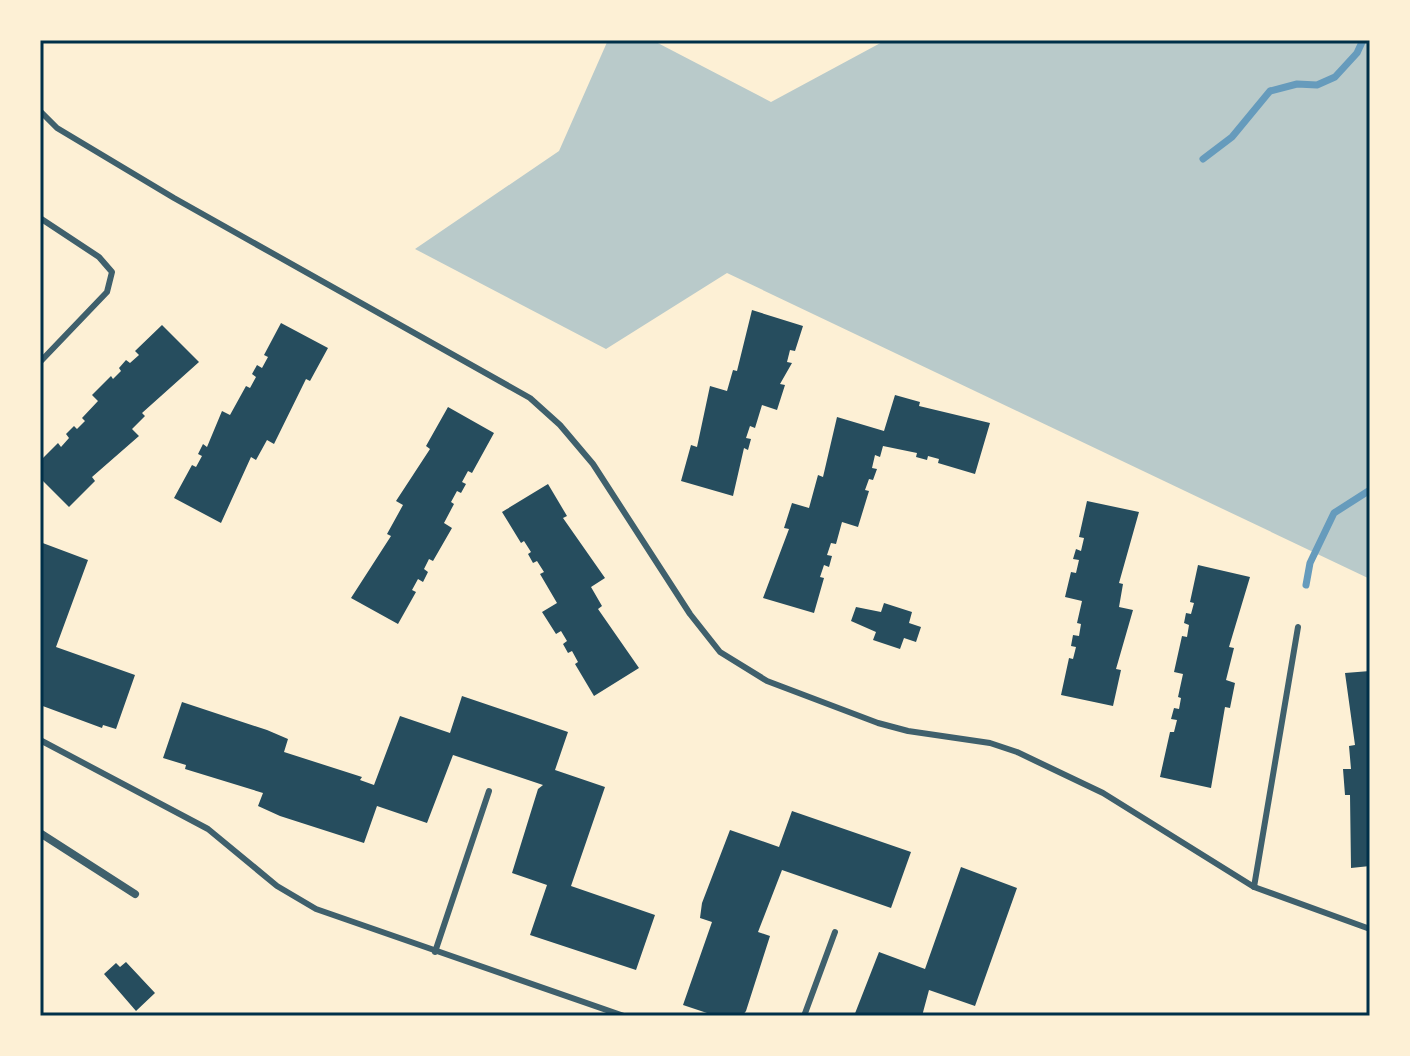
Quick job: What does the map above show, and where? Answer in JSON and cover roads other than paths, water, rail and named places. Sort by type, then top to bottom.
[{"type":"street","points":[[40,833],[135,894]]},
{"type":"lane","points":[[40,111],[57,128],[174,198],[530,398],[560,425],[593,464],[690,614],[720,652],[767,681],[878,723],[908,731],[990,743],[1017,752],[1103,793],[1254,887],[1370,929]]},
{"type":"lane","points":[[40,218],[99,257],[112,272],[107,292],[40,362]]},
{"type":"lane","points":[[1254,887],[1298,627]]},
{"type":"lane","points":[[40,740],[208,829],[277,886],[306,904],[435,952],[624,1016]]},
{"type":"lane","points":[[435,952],[489,791]]},
{"type":"lane","points":[[804,1016],[835,932]]},
{"type":"waterway","points":[[1203,159],[1232,137],[1270,91],[1297,84],[1317,85],[1335,77],[1357,53],[1363,40]]},
{"type":"waterway","points":[[1306,585],[1310,563],[1334,513],[1370,490]]}]
